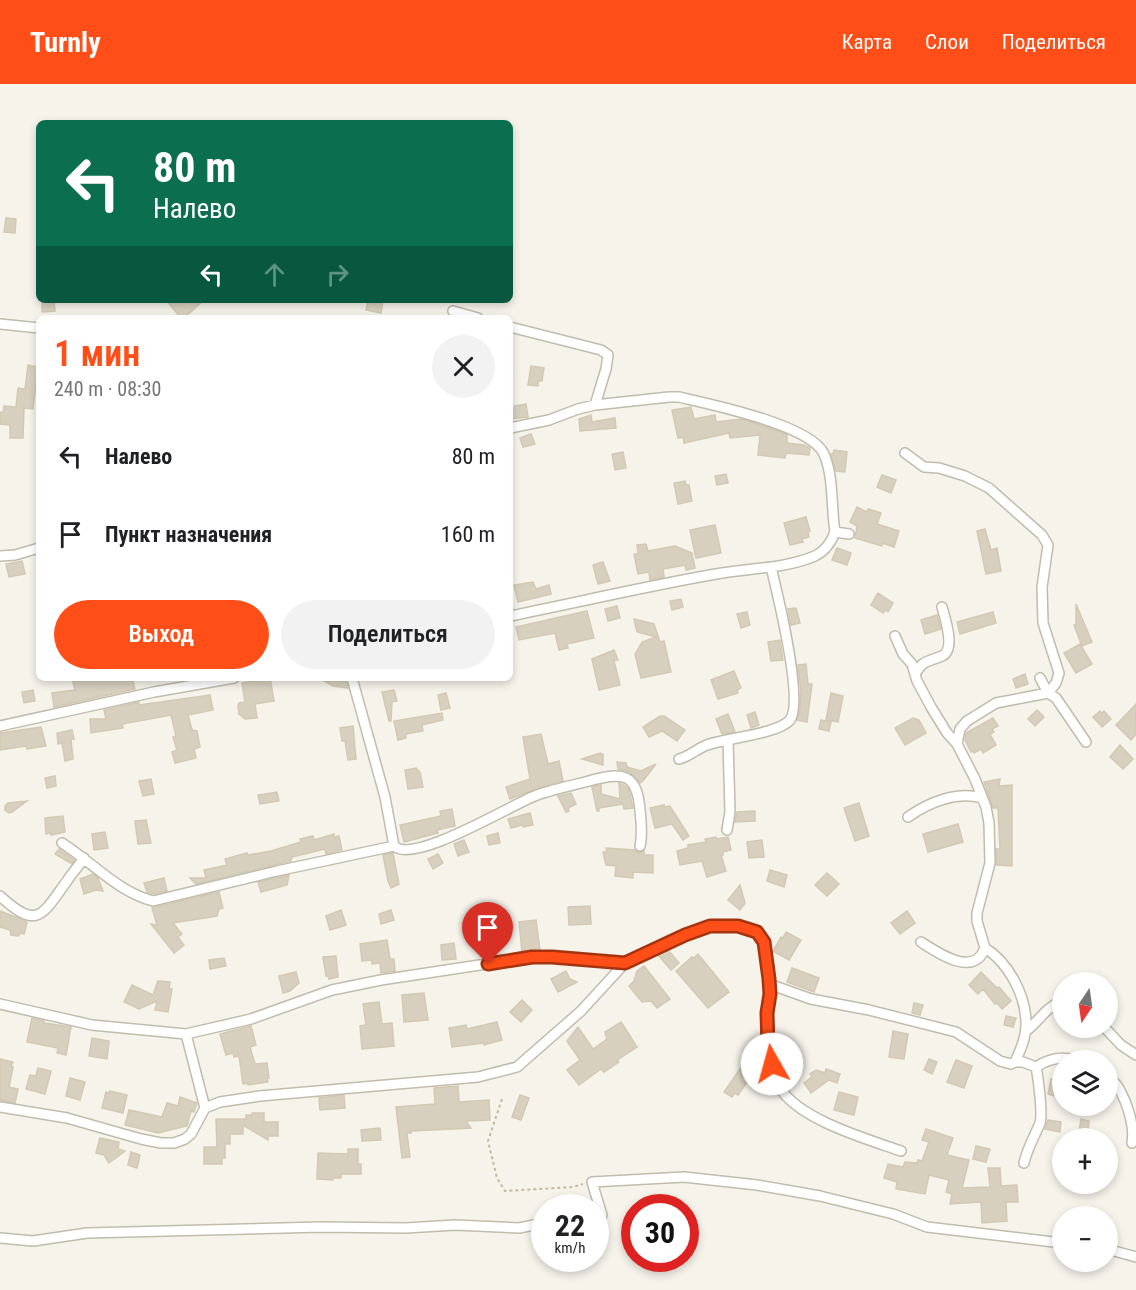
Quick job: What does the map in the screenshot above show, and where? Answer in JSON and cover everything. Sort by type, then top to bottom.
[{"type":"street","points":[[453,311],[467,315]]},
{"type":"street","points":[[0,324],[36,328]]},
{"type":"street","points":[[513,328],[601,350],[608,356],[595,405]]},
{"type":"street","points":[[513,427],[549,420],[595,405],[679,397],[768,420],[794,431],[820,448],[830,479],[835,532],[832,541],[818,555],[771,567],[744,568],[679,580],[513,615]]},
{"type":"street","points":[[905,453],[924,466],[965,476],[989,488],[1042,535],[1048,545],[1042,587],[1043,623],[1059,673],[1056,683],[1048,693],[996,703],[967,721],[960,729],[957,744]]},
{"type":"street","points":[[835,532],[849,534]]},
{"type":"street","points":[[0,556],[15,555],[36,549]]},
{"type":"street","points":[[679,759],[690,757],[705,746],[773,729],[788,723],[792,716],[793,690],[787,634],[771,567]]},
{"type":"street","points":[[915,674],[920,666],[929,659],[944,656],[948,651],[949,639],[942,607]]},
{"type":"street","points":[[895,636],[903,654],[912,664],[931,707],[947,733],[957,744],[982,798],[989,823],[990,863],[977,921],[985,948],[998,958],[1011,976],[1024,1008],[1026,1031],[1015,1062]]},
{"type":"street","points":[[1040,678],[1048,693],[1056,698],[1086,742]]},
{"type":"street","points":[[0,726],[154,692],[217,681]]},
{"type":"street","points":[[353,681],[385,797],[394,846]]},
{"type":"street","points":[[727,830],[730,812],[728,740]]},
{"type":"street","points":[[62,843],[113,881],[141,898],[153,901],[394,846],[406,851],[422,848],[536,795],[596,779],[624,777],[632,782],[638,795],[641,823],[640,846]]},
{"type":"street","points":[[908,816],[935,801],[974,796],[982,798]]},
{"type":"street","points":[[398,859],[406,851]]},
{"type":"street","points":[[0,896],[22,914],[33,916],[40,914],[54,901],[84,858]]},
{"type":"street","points":[[0,1107],[67,1118],[141,1139],[174,1143],[191,1134],[205,1108],[220,1102],[260,1096],[478,1077],[517,1067],[581,1011],[625,963],[699,929],[710,926],[738,926],[757,932],[764,942],[769,984],[768,1045],[774,1076],[786,1096],[837,1128],[901,1151]]},
{"type":"street","points":[[921,942],[948,957],[970,963],[977,961],[985,948]]},
{"type":"street","points":[[0,1004],[92,1025],[186,1034],[250,1019],[332,990],[381,980],[532,957],[625,963]]},
{"type":"street","points":[[769,984],[805,997],[956,1032],[1000,1061],[1011,1064],[1023,1062],[1036,1067]]},
{"type":"street","points":[[1026,1031],[1035,1024],[1043,1012],[1052,1007]]},
{"type":"street","points":[[186,1034],[205,1108]]},
{"type":"street","points":[[1114,1038],[1136,1055]]},
{"type":"street","points":[[1036,1067],[1044,1061],[1052,1060]]},
{"type":"street","points":[[1024,1163],[1029,1144],[1041,1122],[1040,1082],[1036,1067]]},
{"type":"street","points":[[1118,1085],[1133,1133],[1132,1143]]},
{"type":"street","points":[[596,1194],[592,1182],[684,1177],[757,1185],[820,1196],[893,1214],[927,1227],[1052,1242]]},
{"type":"street","points":[[0,1238],[33,1241],[87,1233],[320,1227],[406,1228],[455,1225],[519,1228],[531,1226]]},
{"type":"street","points":[[1118,1252],[1136,1257]]},
{"type":"path","points":[[502,1099],[488,1141],[497,1178],[505,1191],[573,1187],[592,1182]]},
{"type":"building","points":[[6,218],[16,219],[15,233],[4,232]]},
{"type":"building","points":[[42,303],[54,303],[55,311],[42,312]]},
{"type":"building","points":[[168,303],[201,303],[187,315],[178,315]]},
{"type":"building","points":[[367,303],[383,303],[381,313],[366,310]]},
{"type":"building","points":[[28,365],[36,367],[33,409],[24,408],[23,438],[10,438],[10,425],[0,424],[0,412],[3,413],[4,406],[16,407],[18,388],[25,389]]},
{"type":"building","points":[[531,366],[544,368],[542,381],[538,381],[538,386],[528,385]]},
{"type":"building","points":[[526,404],[528,417],[513,419],[513,406]]},
{"type":"building","points":[[691,407],[694,419],[715,415],[716,422],[742,419],[778,431],[787,435],[787,443],[810,448],[809,455],[786,453],[785,458],[758,455],[760,435],[730,438],[729,433],[684,443],[683,437],[678,438],[672,410]]},
{"type":"building","points":[[591,415],[592,422],[615,418],[616,428],[580,431],[579,419]]},
{"type":"building","points":[[531,434],[535,444],[523,447],[520,438]]},
{"type":"building","points":[[834,450],[847,452],[845,472],[836,471],[831,454]]},
{"type":"building","points":[[623,452],[626,468],[615,470],[612,454]]},
{"type":"building","points":[[726,474],[728,483],[717,485],[715,476]]},
{"type":"building","points":[[882,475],[896,480],[891,493],[877,487]]},
{"type":"building","points":[[685,481],[686,485],[689,485],[692,501],[678,504],[674,483]]},
{"type":"building","points":[[857,507],[867,512],[868,509],[881,513],[877,524],[899,531],[894,547],[855,538],[857,526],[850,522]]},
{"type":"building","points":[[806,517],[810,531],[808,532],[809,537],[802,539],[803,542],[790,545],[784,523]]},
{"type":"building","points":[[715,525],[721,553],[696,558],[690,530]]},
{"type":"building","points":[[985,529],[991,550],[997,548],[1001,571],[986,574],[977,531]]},
{"type":"building","points":[[646,544],[648,551],[675,546],[692,553],[695,568],[686,570],[685,565],[663,569],[664,577],[650,580],[649,572],[638,574],[634,554],[638,554],[637,545]]},
{"type":"building","points":[[837,548],[851,553],[847,565],[832,560]]},
{"type":"building","points":[[22,561],[25,574],[9,577],[6,564]]},
{"type":"building","points":[[603,562],[610,581],[598,584],[593,565]]},
{"type":"building","points":[[533,582],[536,589],[549,585],[551,594],[518,602],[514,585]]},
{"type":"building","points":[[878,593],[893,603],[888,612],[885,610],[883,613],[871,605]]},
{"type":"building","points":[[681,599],[683,607],[672,610],[670,601]]},
{"type":"building","points":[[1076,604],[1092,642],[1082,646],[1074,625],[1076,624]]},
{"type":"building","points":[[617,606],[620,618],[608,621],[605,609]]},
{"type":"building","points":[[796,608],[800,623],[791,625],[788,609]]},
{"type":"building","points":[[587,611],[594,638],[567,644],[568,648],[559,650],[555,633],[519,640],[516,627]]},
{"type":"building","points":[[747,612],[750,625],[741,628],[737,614]]},
{"type":"building","points":[[993,612],[996,623],[960,634],[957,622]]},
{"type":"building","points":[[937,615],[941,629],[925,634],[921,620]]},
{"type":"building","points":[[634,619],[654,624],[660,642],[664,641],[671,672],[641,678],[635,654],[642,642],[656,637],[637,632]]},
{"type":"building","points":[[780,640],[783,660],[771,661],[768,642]]},
{"type":"building","points":[[1080,644],[1092,664],[1076,673],[1064,653]]},
{"type":"building","points":[[614,650],[618,660],[614,661],[620,685],[599,690],[592,659]]},
{"type":"building","points":[[806,664],[808,684],[812,684],[807,722],[797,720],[801,692],[798,665]]},
{"type":"building","points":[[734,671],[741,688],[737,690],[738,693],[718,699],[711,680]]},
{"type":"building","points":[[1025,674],[1028,684],[1016,688],[1013,679]]},
{"type":"building","points":[[73,681],[133,681],[135,689],[54,707],[52,693],[75,690]]},
{"type":"building","points":[[271,681],[274,701],[255,704],[257,718],[245,719],[239,714],[239,703],[245,702],[242,683]]},
{"type":"building","points":[[324,681],[346,681],[348,688],[333,686]]},
{"type":"building","points":[[33,690],[35,701],[24,703],[22,692]]},
{"type":"building","points":[[394,690],[397,701],[392,702],[391,721],[389,721],[382,692]]},
{"type":"building","points":[[446,693],[450,708],[441,710],[438,695]]},
{"type":"building","points":[[831,693],[843,696],[838,722],[826,720]]},
{"type":"building","points":[[210,695],[213,710],[188,715],[192,730],[197,731],[200,747],[194,749],[196,758],[175,763],[172,752],[177,750],[173,737],[176,736],[171,715],[122,724],[123,728],[91,733],[90,719],[106,719],[104,710],[139,702],[139,705]]},
{"type":"building","points":[[1136,704],[1136,734],[1131,740],[1116,725]]},
{"type":"building","points":[[1037,710],[1044,717],[1035,726],[1028,719]]},
{"type":"building","points":[[1100,711],[1102,713],[1104,711],[1111,719],[1102,727],[1093,717]]},
{"type":"building","points":[[755,712],[759,725],[751,728],[747,715]]},
{"type":"building","points":[[442,713],[443,720],[422,725],[423,731],[406,734],[406,738],[398,740],[394,721]]},
{"type":"building","points":[[728,714],[735,732],[722,734],[716,719]]},
{"type":"building","points":[[660,716],[664,716],[685,730],[677,741],[662,731],[649,737],[643,727]]},
{"type":"building","points":[[913,718],[919,720],[926,733],[905,745],[895,728]]},
{"type":"building","points":[[993,718],[998,726],[992,729],[994,732],[990,734],[996,745],[983,753],[981,749],[974,753],[971,752],[965,740],[966,733]]},
{"type":"building","points":[[821,720],[831,722],[829,731],[819,729]]},
{"type":"building","points":[[353,726],[356,759],[348,760],[340,728]]},
{"type":"building","points":[[41,727],[46,746],[0,750],[0,733]]},
{"type":"building","points":[[72,730],[73,759],[65,761],[62,743],[58,744],[57,733]]},
{"type":"building","points":[[541,734],[548,764],[559,761],[563,781],[510,799],[506,787],[530,779],[523,737]]},
{"type":"building","points":[[1120,745],[1133,759],[1123,769],[1110,757]]},
{"type":"building","points":[[603,754],[603,765],[582,759]]},
{"type":"building","points":[[617,762],[626,763],[627,767],[641,771],[656,764],[640,783],[630,772],[618,769]]},
{"type":"building","points":[[416,768],[420,772],[423,787],[408,789],[405,770]]},
{"type":"building","points":[[55,776],[56,786],[47,788],[45,778]]},
{"type":"building","points":[[151,779],[154,794],[143,796],[139,781]]},
{"type":"building","points":[[1000,779],[999,786],[1012,785],[1012,866],[996,865],[996,849],[1000,849],[998,808],[993,808],[984,782]]},
{"type":"building","points":[[619,783],[629,790],[633,808],[624,809],[623,804],[599,808],[597,811],[592,787],[601,785],[601,794],[620,799]]},
{"type":"building","points":[[277,792],[279,801],[260,804],[258,795]]},
{"type":"building","points":[[571,793],[576,804],[568,808],[569,811],[566,812],[558,796]]},
{"type":"building","points":[[27,801],[12,812],[5,810],[8,803]]},
{"type":"building","points":[[859,803],[869,836],[855,841],[844,808]]},
{"type":"building","points":[[664,805],[664,807],[670,806],[689,836],[683,840],[672,824],[655,828],[650,808]]},
{"type":"building","points":[[452,809],[455,826],[404,842],[400,825],[441,816],[440,811]]},
{"type":"building","points":[[755,811],[755,821],[735,822],[737,812]]},
{"type":"building","points":[[530,813],[533,825],[511,828],[508,819]]},
{"type":"building","points":[[63,816],[65,832],[46,834],[45,818]]},
{"type":"building","points":[[146,820],[151,843],[138,844],[135,821]]},
{"type":"building","points":[[958,824],[963,842],[928,852],[923,834]]},
{"type":"building","points":[[105,832],[108,848],[94,850],[92,834]]},
{"type":"building","points":[[498,833],[500,843],[489,845],[487,836]]},
{"type":"building","points":[[334,834],[334,837],[339,836],[342,850],[326,854],[325,849],[292,857],[291,861],[196,884],[190,878],[206,878],[204,870],[227,865],[225,859],[247,853],[248,855],[271,851],[313,836],[314,840]]},
{"type":"building","points":[[716,837],[717,839],[728,837],[731,850],[721,855],[726,871],[707,877],[702,861],[680,865],[677,851],[688,848],[688,845],[706,842],[705,839]]},
{"type":"building","points":[[464,840],[469,852],[458,856],[454,844]]},
{"type":"building","points":[[762,840],[764,857],[749,858],[747,842]]},
{"type":"building","points":[[606,848],[635,850],[639,853],[644,851],[644,855],[653,855],[653,873],[633,872],[633,878],[615,876],[616,866],[606,865],[603,852],[607,852]]},
{"type":"building","points":[[59,849],[74,860],[72,864],[55,854]]},
{"type":"building","points":[[393,853],[399,884],[391,888],[383,855]]},
{"type":"building","points":[[438,854],[443,863],[433,869],[428,859]]},
{"type":"building","points":[[770,870],[787,875],[784,887],[767,881]]},
{"type":"building","points":[[827,873],[839,884],[827,896],[815,885]]},
{"type":"building","points":[[93,874],[98,878],[103,891],[96,890],[84,894],[80,879]]},
{"type":"building","points":[[289,875],[287,885],[261,892],[258,882]]},
{"type":"building","points":[[164,878],[167,891],[153,894],[147,892],[144,883]]},
{"type":"building","points":[[740,885],[745,903],[740,910],[728,900]]},
{"type":"building","points":[[219,892],[223,908],[219,909],[217,916],[173,923],[182,934],[178,937],[184,945],[174,953],[151,924],[157,925],[152,908]]},
{"type":"building","points":[[590,906],[591,924],[569,925],[568,907]]},
{"type":"building","points":[[341,910],[346,925],[330,930],[326,916]]},
{"type":"building","points":[[391,910],[394,920],[381,924],[379,914]]},
{"type":"building","points":[[0,911],[26,921],[24,934],[11,935],[10,930],[0,927]]},
{"type":"building","points":[[907,911],[915,923],[900,934],[891,923]]},
{"type":"building","points":[[536,920],[540,950],[522,952],[519,922]]},
{"type":"building","points":[[786,932],[801,940],[789,960],[773,951]]},
{"type":"building","points":[[387,940],[390,959],[394,959],[395,971],[381,973],[380,963],[372,964],[372,960],[362,961],[360,944]]},
{"type":"building","points":[[454,943],[456,959],[442,960],[441,945]]},
{"type":"building","points":[[668,950],[679,963],[671,970],[658,955]]},
{"type":"building","points":[[698,954],[729,992],[708,1008],[676,971]]},
{"type":"building","points":[[336,956],[338,977],[329,979],[326,976],[323,957]]},
{"type":"building","points":[[224,958],[226,966],[210,969],[209,960]]},
{"type":"building","points":[[644,966],[670,999],[657,1008],[651,1001],[642,1002],[629,986],[634,981],[637,971]]},
{"type":"building","points":[[792,968],[819,978],[814,992],[787,982]]},
{"type":"building","points":[[566,971],[570,979],[577,982],[558,992],[551,979]]},
{"type":"building","points":[[296,972],[299,983],[290,991],[283,993],[279,976]]},
{"type":"building","points":[[981,972],[1011,1001],[1002,1009],[983,989],[978,994],[969,985]]},
{"type":"building","points":[[158,981],[170,982],[169,989],[172,989],[168,1012],[155,1010],[157,1001],[139,1009],[124,1002],[132,985],[153,995]]},
{"type":"building","points":[[424,993],[428,1020],[404,1022],[402,995]]},
{"type":"building","points":[[522,1000],[532,1010],[521,1022],[510,1012]]},
{"type":"building","points":[[379,1002],[382,1024],[392,1023],[394,1046],[362,1049],[360,1026],[366,1025],[363,1004]]},
{"type":"building","points":[[914,1003],[923,1005],[920,1015],[912,1013]]},
{"type":"building","points":[[1006,1016],[1016,1018],[1013,1027],[1004,1025]]},
{"type":"building","points":[[32,1018],[44,1021],[44,1023],[71,1027],[66,1055],[57,1053],[58,1048],[27,1042]]},
{"type":"building","points":[[497,1022],[502,1040],[484,1045],[484,1043],[452,1047],[449,1028],[466,1025],[467,1029]]},
{"type":"building","points":[[621,1022],[637,1047],[604,1072],[601,1069],[579,1085],[567,1070],[580,1060],[567,1041],[578,1027],[593,1049],[607,1039],[605,1032]]},
{"type":"building","points":[[251,1026],[256,1045],[250,1047],[255,1064],[267,1063],[269,1078],[268,1082],[248,1085],[248,1083],[243,1084],[239,1056],[234,1057],[233,1053],[226,1055],[220,1034]]},
{"type":"building","points":[[893,1031],[908,1034],[904,1059],[889,1057]]},
{"type":"building","points":[[92,1038],[109,1041],[107,1059],[89,1056]]},
{"type":"building","points":[[0,1059],[13,1062],[9,1087],[18,1089],[15,1103],[0,1100]]},
{"type":"building","points":[[929,1059],[937,1062],[932,1074],[924,1070]]},
{"type":"building","points":[[746,1060],[757,1068],[738,1095],[735,1093],[732,1097],[724,1092]]},
{"type":"building","points":[[956,1060],[972,1066],[964,1088],[947,1082]]},
{"type":"building","points":[[38,1068],[51,1071],[45,1094],[26,1089],[30,1075],[36,1076]]},
{"type":"building","points":[[826,1069],[840,1074],[837,1083],[829,1080],[811,1093],[804,1083],[812,1077],[810,1074],[816,1070],[825,1073]]},
{"type":"building","points":[[70,1078],[85,1082],[80,1100],[66,1096]]},
{"type":"building","points":[[1051,1079],[1052,1079],[1052,1095],[1048,1094]]},
{"type":"building","points":[[458,1086],[459,1102],[489,1100],[490,1120],[466,1121],[471,1128],[411,1131],[407,1133],[410,1157],[402,1158],[396,1107],[435,1104],[434,1088]]},
{"type":"building","points":[[106,1092],[127,1095],[123,1113],[102,1108]]},
{"type":"building","points":[[839,1092],[858,1097],[854,1115],[834,1110]]},
{"type":"building","points":[[344,1095],[345,1108],[320,1110],[319,1098]]},
{"type":"building","points":[[520,1095],[529,1098],[521,1120],[512,1117]]},
{"type":"building","points":[[180,1097],[197,1103],[194,1112],[191,1111],[187,1126],[158,1133],[125,1125],[129,1110],[162,1117],[167,1103],[178,1106]]},
{"type":"building","points":[[252,1113],[264,1113],[264,1122],[278,1122],[278,1136],[268,1136],[268,1140],[243,1125],[243,1134],[230,1134],[230,1144],[225,1144],[225,1158],[222,1158],[222,1164],[204,1164],[204,1147],[217,1147],[216,1119],[246,1119],[246,1115],[252,1115]]},
{"type":"building","points":[[1081,1119],[1089,1121],[1088,1128],[1080,1128]]},
{"type":"building","points":[[1048,1120],[1061,1122],[1060,1128],[1052,1128],[1052,1130],[1045,1129]]},
{"type":"building","points":[[380,1128],[381,1140],[362,1141],[361,1130]]},
{"type":"building","points":[[926,1129],[953,1138],[947,1155],[969,1160],[962,1188],[990,1187],[988,1168],[1000,1168],[1001,1186],[1017,1185],[1018,1202],[1006,1202],[1007,1221],[982,1223],[981,1202],[950,1204],[952,1194],[946,1192],[949,1180],[929,1175],[925,1194],[896,1189],[897,1182],[884,1178],[888,1164],[903,1167],[905,1162],[922,1161],[929,1142],[922,1140]]},
{"type":"building","points":[[100,1138],[119,1142],[118,1149],[125,1151],[109,1163],[104,1155],[96,1153]]},
{"type":"building","points":[[976,1146],[990,1149],[986,1162],[973,1159]]},
{"type":"building","points":[[348,1149],[358,1149],[361,1174],[341,1174],[341,1178],[333,1178],[333,1180],[317,1179],[318,1153],[348,1154]]},
{"type":"building","points":[[131,1152],[140,1155],[137,1168],[128,1165]]},
{"type":"route","points":[[488,964],[532,957],[625,963],[710,926],[738,926],[757,932],[764,942],[769,979],[768,1045],[772,1064]]}]
